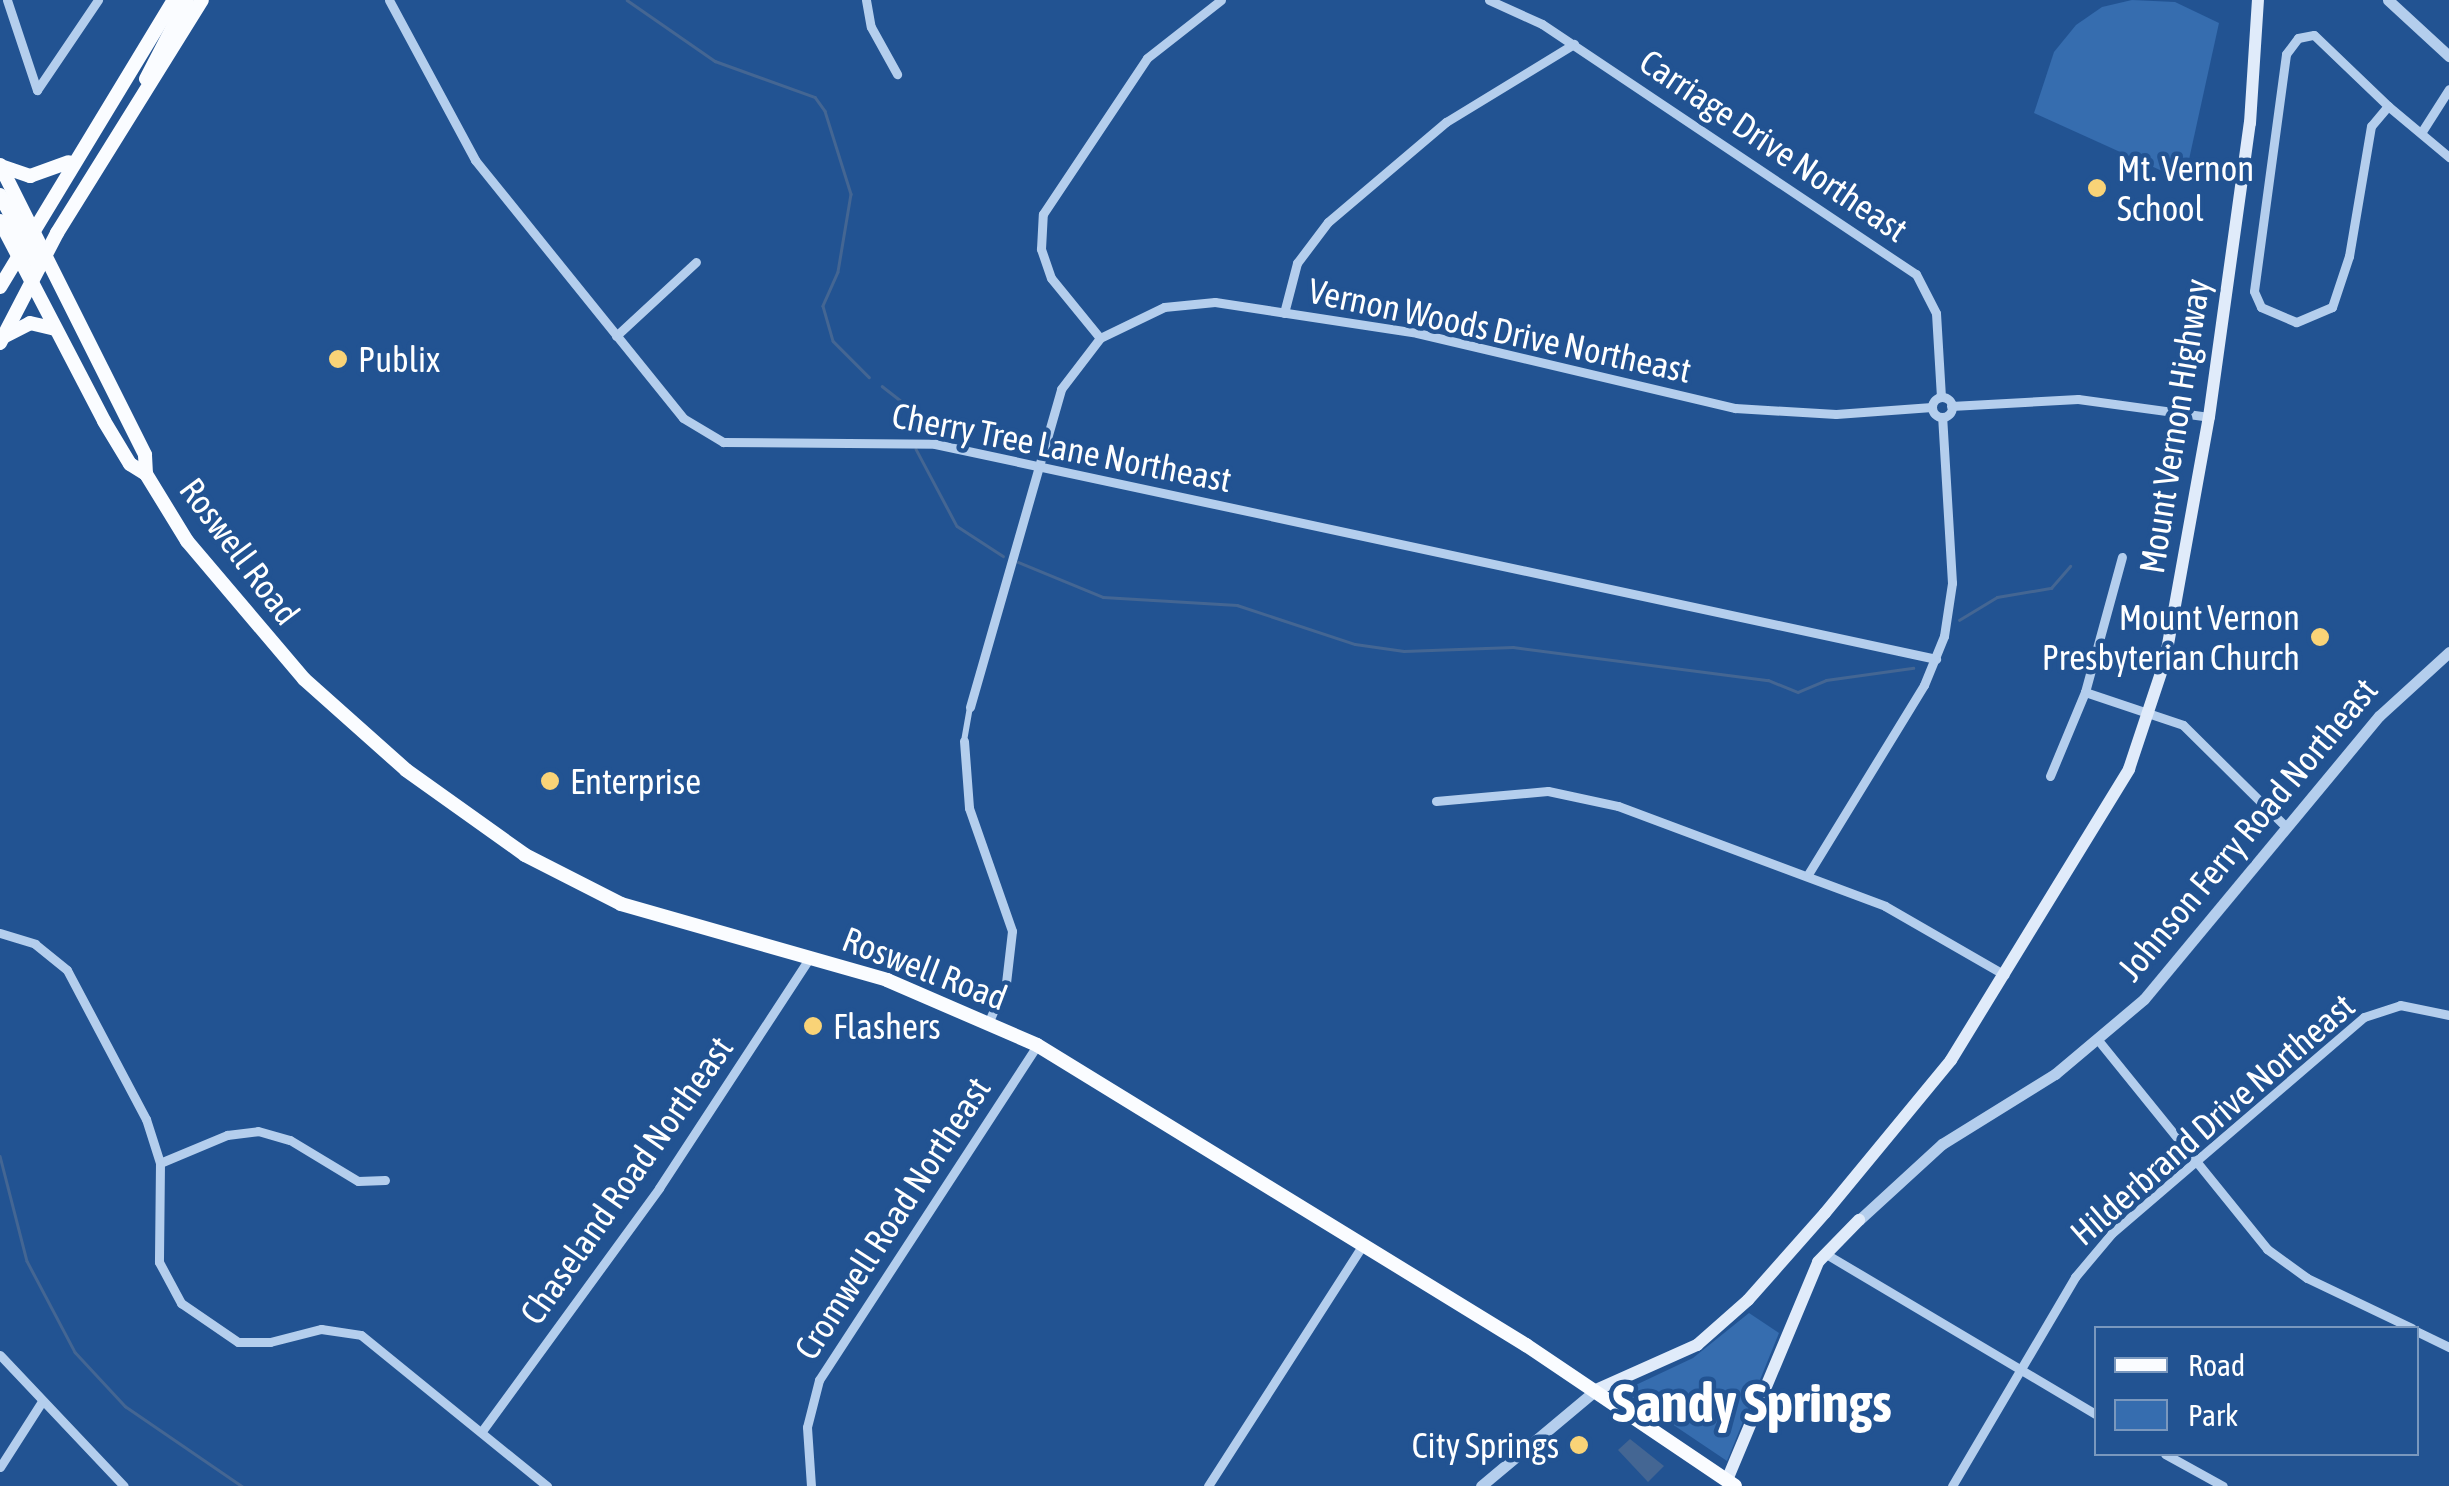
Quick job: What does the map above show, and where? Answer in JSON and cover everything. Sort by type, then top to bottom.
[{"type":"main road","points":[[0,287],[74,159],[174,0]]},
{"type":"main road","points":[[144,95],[153,60],[188,0]]},
{"type":"main road","points":[[1,341],[42,260],[202,0]]},
{"type":"main road","name":"Mount Vernon Highway","points":[[1596,1390],[1662,1365],[1722,1324],[1846,1186],[1948,1064],[2112,802],[2152,712],[2208,417],[2250,123],[2258,0]]},
{"type":"main road","points":[[0,165],[39,176],[74,159]]},
{"type":"main road","name":"Roswell Road","points":[[0,165],[25,242],[31,282],[130,464],[146,474],[192,548],[276,650],[384,752],[484,828],[621,904],[810,957],[989,1021],[1037,1045],[1596,1390],[1729,1484]]},
{"type":"main road","points":[[0,195],[25,242]]},
{"type":"main road","name":"Roswell Road","points":[[0,221],[42,260],[145,455],[146,474]]},
{"type":"main road","points":[[1,341],[30,323],[55,329]]},
{"type":"main road","points":[[1729,1484],[1802,1296],[1826,1254],[1858,1220]]},
{"type":"street","points":[[7,0],[37,90],[98,0]]},
{"type":"street","name":"Cherry Tree Lane Northeast","points":[[389,0],[469,152],[684,418],[723,442],[900,439],[1936,659]]},
{"type":"street","points":[[866,0],[872,27],[897,74]]},
{"type":"street","points":[[1100,338],[1050,278],[1041,249],[1043,214],[1147,58],[1221,0]]},
{"type":"street","name":"Carriage Drive Northeast","points":[[1489,0],[1574,44],[1916,274],[1936,312],[1941,397]]},
{"type":"street","points":[[2388,0],[2449,56]]},
{"type":"street","points":[[2388,106],[2371,126],[2349,256],[2332,307],[2296,322],[2280,320],[2261,307],[2254,291],[2286,54],[2298,38],[2314,35],[2388,106],[2449,157]]},
{"type":"street","points":[[1284,312],[1298,263],[1328,222],[1446,122],[1574,44]]},
{"type":"street","points":[[2421,132],[2449,89]]},
{"type":"street","points":[[616,336],[696,262]]},
{"type":"street","name":"Vernon Woods Drive Northeast","points":[[970,707],[1035,465],[1062,388],[1100,338],[1141,315],[1181,304],[1284,312],[1417,333],[1735,408],[1836,414],[1932,408]]},
{"type":"street","points":[[1807,876],[1936,659],[1952,583],[1942,417],[1932,408],[1941,397],[1952,406],[2078,399],[2208,417]]},
{"type":"street","points":[[1942,417],[1952,406]]},
{"type":"street","points":[[2050,776],[2085,692],[2122,557]]},
{"type":"street","name":"Johnson Ferry Road Northeast","points":[[1858,1220],[1942,1144],[2098,1040],[2187,953],[2379,716],[2449,652]]},
{"type":"street","points":[[2085,692],[2183,725],[2287,828]]},
{"type":"street","points":[[970,707],[964,741],[970,808],[1012,931],[1006,983],[989,1021]]},
{"type":"street","points":[[1436,801],[1516,790],[1581,796],[1908,916],[2006,975]]},
{"type":"street","points":[[0,933],[35,944],[67,970],[146,1119],[160,1163],[159,1262],[172,1291],[198,1320],[249,1344],[342,1330],[401,1364],[548,1486]]},
{"type":"street","name":"Chaseland Road Northeast","points":[[482,1431],[658,1188],[810,957]]},
{"type":"street","name":"Hilderbrand Drive Northeast","points":[[1952,1486],[2092,1254],[2364,1017],[2400,1005],[2449,1016]]},
{"type":"street","points":[[2098,1040],[2200,1158],[2250,1231],[2285,1264],[2406,1326]]},
{"type":"street","name":"Cromwell Road Northeast","points":[[811,1486],[807,1427],[818,1380],[1037,1045]]},
{"type":"street","points":[[160,1163],[227,1135],[258,1131],[290,1140],[358,1181],[385,1180]]},
{"type":"street","points":[[1208,1486],[1363,1245]]},
{"type":"street","points":[[1826,1254],[2094,1413]]},
{"type":"street","points":[[2419,1332],[2449,1347]]},
{"type":"street","points":[[0,1355],[41,1403],[124,1486]]},
{"type":"street","points":[[1481,1486],[1596,1390]]},
{"type":"street","points":[[0,1467],[41,1403]]},
{"type":"street","points":[[2169,1456],[2222,1486]]},
{"type":"green space","points":[[2132,0],[2175,2],[2219,23],[2188,164],[2171,175],[2034,113],[2054,52],[2076,25],[2102,7]]},
{"type":"green space","points":[[1749,1313],[1779,1333],[1727,1461],[1623,1391],[1693,1358]]},
{"type":"shaded area","points":[[1630,1439],[1664,1466],[1648,1482],[1618,1450]]},
{"type":"waterway","points":[[627,0],[715,61],[815,97],[825,111],[851,194],[838,272],[823,306],[833,341],[869,377]]},
{"type":"waterway","points":[[882,386],[914,411],[916,433]]},
{"type":"waterway","points":[[916,449],[957,526],[1003,556]]},
{"type":"waterway","points":[[1018,562],[1103,597],[1237,605],[1355,644],[1404,651],[1513,647],[1768,680],[1798,692],[1826,680],[1913,668]]},
{"type":"waterway","points":[[1959,620],[1997,597],[2051,588],[2070,566]]},
{"type":"waterway","points":[[0,1156],[27,1261],[75,1352],[125,1406],[242,1486]]},
{"type":"place","name":"Mt. Vernon School","points":[[2097,188]]},
{"type":"place","name":"Publix","points":[[338,359]]},
{"type":"place","name":"Mount Vernon Presbyterian Church","points":[[2320,637]]},
{"type":"place","name":"Enterprise","points":[[550,781]]},
{"type":"place","name":"Flashers","points":[[813,1026]]},
{"type":"place","name":"City Springs","points":[[1579,1445]]},
{"type":"district","name":"Sandy Springs","points":[[1752,1403]]}]
